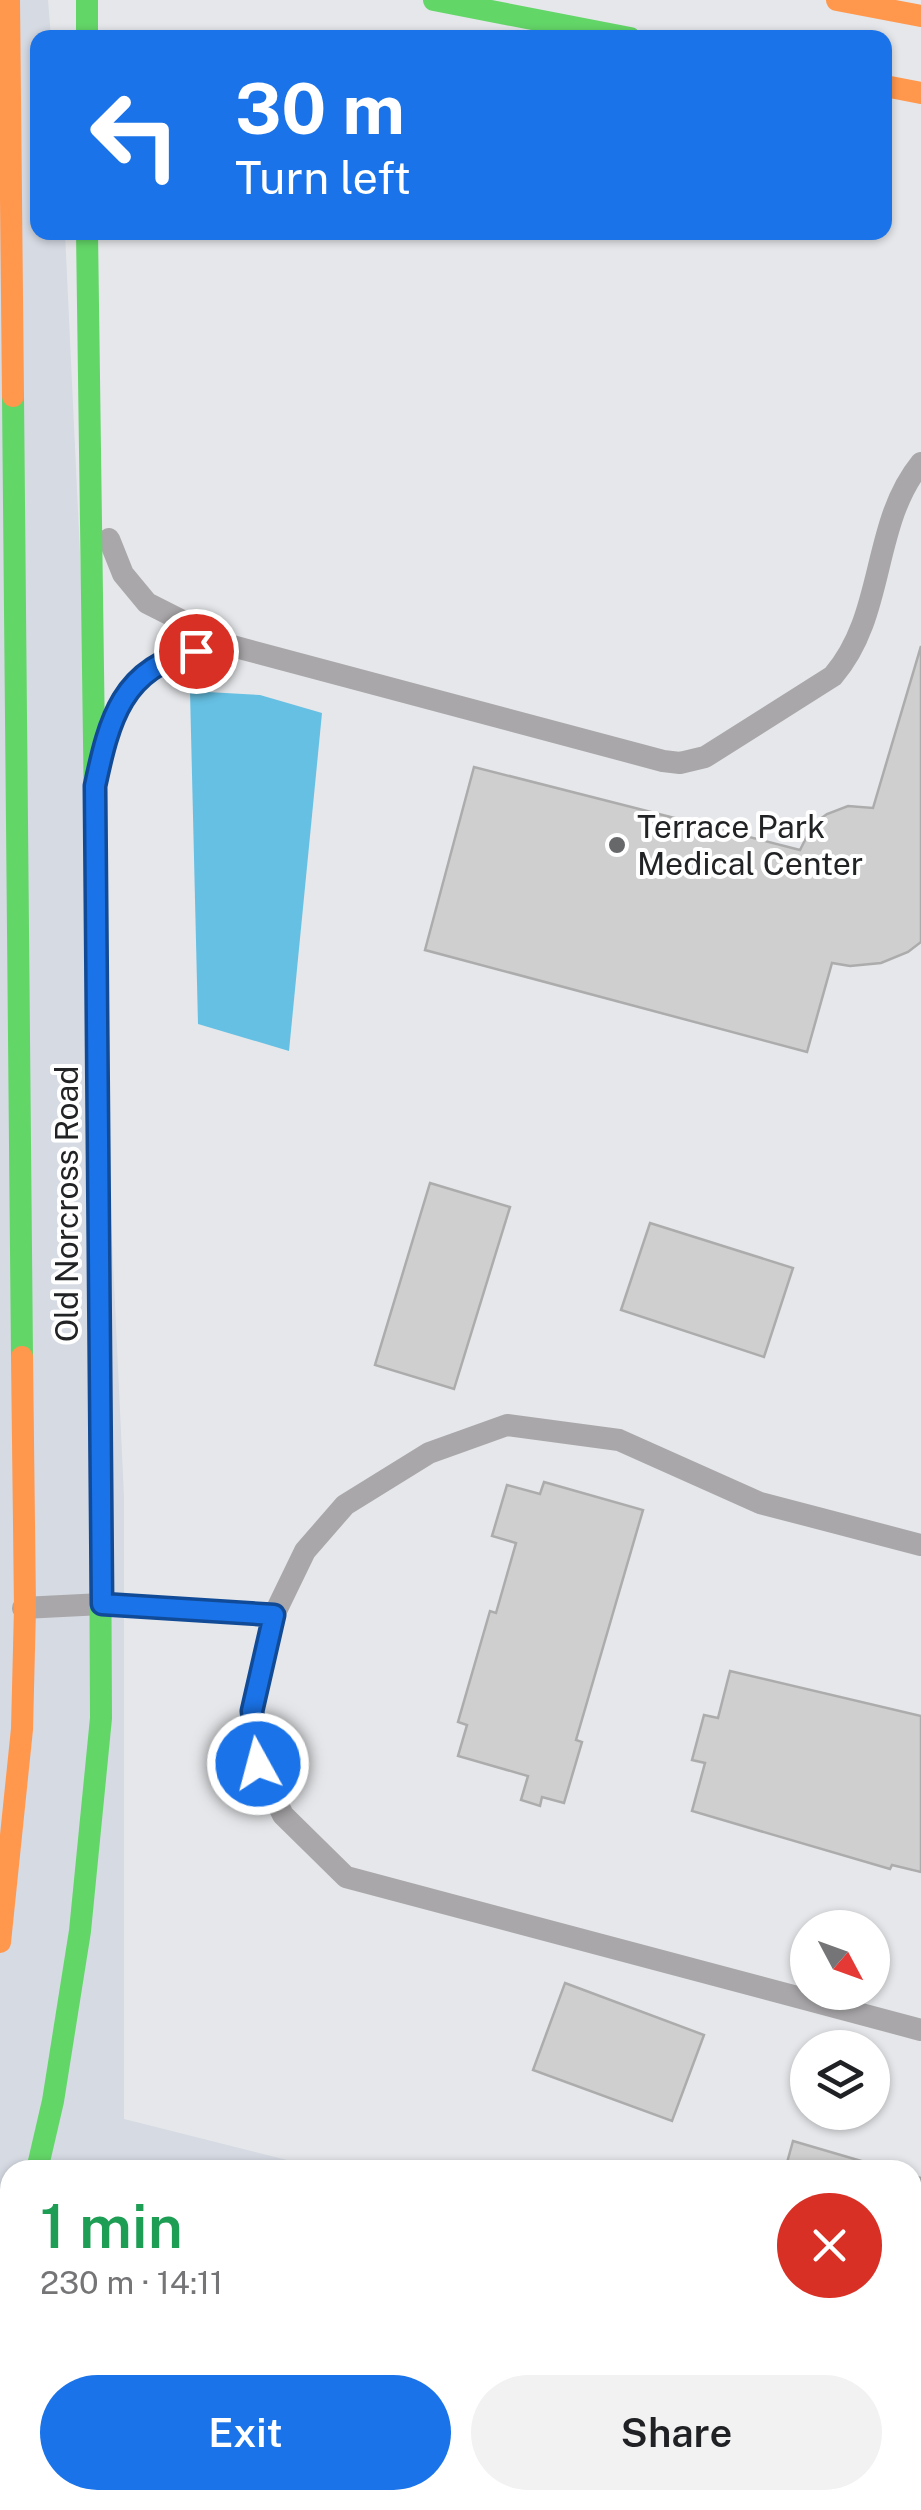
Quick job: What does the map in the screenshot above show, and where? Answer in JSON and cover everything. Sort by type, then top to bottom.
[{"type":"main road","name":"Old Norcross Road","points":[[0,1942],[22,1729],[25,1608],[5,51],[9,0]]},
{"type":"main road","points":[[87,0],[87,30]]},
{"type":"main road","points":[[434,0],[589,30]]},
{"type":"main road","points":[[837,0],[921,16]]},
{"type":"main road","points":[[892,87],[921,93]]},
{"type":"main road","name":"Old Norcross Road","points":[[38,2160],[53,2101],[80,1931],[100,1718],[95,786],[87,240]]},
{"type":"lane","points":[[90,489],[134,590],[164,613],[232,646],[663,761],[693,761],[833,676],[843,664],[866,620],[904,488],[921,462]]},
{"type":"lane","points":[[95,786],[106,734],[138,678],[173,656],[232,646]]},
{"type":"lane","points":[[921,1545],[760,1503],[619,1440],[507,1425],[429,1452],[345,1506],[305,1551],[274,1615],[252,1711],[258,1764],[283,1815],[346,1877],[921,2030]]},
{"type":"lane","points":[[0,1607],[102,1604],[274,1615]]},
{"type":"shaded area","points":[[0,0],[48,0],[50,30],[30,30],[30,240],[65,240],[124,1497],[124,2119],[287,2160],[0,2160]]},
{"type":"water","points":[[190,691],[260,695],[322,713],[289,1051],[198,1024]]},
{"type":"building","name":"Terrace Park Medical Center","points":[[921,646],[921,942],[881,963],[832,963],[807,1052],[425,950],[474,767],[800,850],[813,824],[827,814],[848,806],[873,808]]},
{"type":"building","points":[[430,1183],[510,1207],[454,1389],[375,1365]]},
{"type":"building","points":[[650,1223],[793,1268],[764,1357],[621,1310]]},
{"type":"building","points":[[544,1482],[643,1510],[576,1740],[582,1742],[564,1803],[542,1797],[540,1806],[521,1800],[528,1776],[458,1756],[467,1725],[458,1722],[490,1611],[496,1613],[516,1543],[492,1536],[507,1485],[540,1494]]},
{"type":"building","points":[[730,1671],[921,1716],[921,1872],[892,1865],[890,1869],[692,1811],[705,1763],[692,1760],[704,1715],[718,1718]]},
{"type":"building","points":[[565,1983],[704,2035],[672,2121],[533,2070]]},
{"type":"building","points":[[793,2141],[858,2160],[788,2160]]},
{"type":"traffic: fast","points":[[87,0],[87,30]]},
{"type":"traffic: fast","points":[[434,0],[589,30]]},
{"type":"traffic: fast","points":[[87,240],[98,1032]]},
{"type":"traffic: fast","points":[[13,396],[22,1357]]},
{"type":"traffic: fast","points":[[39,2160],[53,2101],[80,1931],[101,1718],[100,1503]]},
{"type":"traffic: slow","points":[[9,0],[13,396]]},
{"type":"traffic: slow","points":[[837,0],[921,16]]},
{"type":"traffic: slow","points":[[892,87],[921,93]]},
{"type":"traffic: slow","points":[[98,1032],[100,1503]]},
{"type":"traffic: slow","points":[[0,1942],[22,1729],[22,1357]]},
{"type":"place","name":"Terrace Park Medical Center","points":[[617,845]]},
{"type":"route","points":[[196,651],[173,656],[138,678],[106,734],[95,786],[102,1604],[274,1615],[252,1711],[258,1764]]}]
